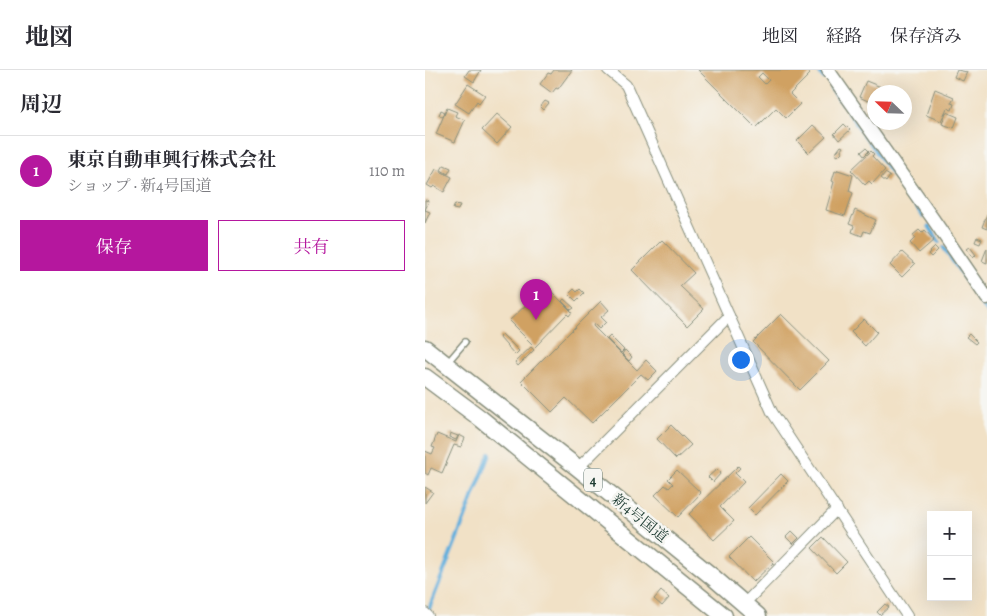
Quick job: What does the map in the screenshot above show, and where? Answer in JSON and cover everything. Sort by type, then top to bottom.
[{"type":"highway","name":"新4号国道","points":[[425,348],[578,468],[758,616]]},
{"type":"highway","name":"新4号国道","points":[[425,377],[488,424],[724,616]]},
{"type":"street","points":[[608,70],[626,84],[772,412],[907,616]]},
{"type":"street","points":[[827,70],[987,298]]},
{"type":"street","points":[[578,468],[729,316]]},
{"type":"street","points":[[744,604],[837,509]]},
{"type":"street","points":[[425,613],[428,616]]},
{"type":"lane","points":[[447,365],[465,342]]},
{"type":"building","points":[[469,70],[481,70],[474,82],[465,76]]},
{"type":"building","points":[[554,70],[572,70],[558,89],[556,88],[552,93],[540,84],[548,73],[551,74]]},
{"type":"building","points":[[698,70],[807,70],[810,74],[790,94],[800,104],[786,118],[776,108],[756,128]],"holes":[[[762,73],[769,80],[765,84],[758,77]]]},
{"type":"building","points":[[957,70],[967,72],[963,81],[954,77]]},
{"type":"building","points":[[866,81],[876,85],[867,85],[867,100],[859,97]]},
{"type":"building","points":[[468,84],[485,95],[479,103],[477,101],[469,113],[455,104]]},
{"type":"building","points":[[935,89],[954,97],[951,103],[954,104],[952,110],[947,108],[941,121],[926,115]]},
{"type":"building","points":[[545,101],[549,103],[543,110],[540,107]]},
{"type":"building","points":[[447,108],[457,112],[455,116],[465,120],[455,142],[436,134]]},
{"type":"building","points":[[441,110],[445,112],[443,117],[439,115]]},
{"type":"building","points":[[946,112],[958,117],[954,128],[942,124]]},
{"type":"building","points":[[497,114],[512,127],[497,144],[482,130]]},
{"type":"building","points":[[844,124],[850,130],[839,140],[834,134]]},
{"type":"building","points":[[813,125],[826,137],[809,153],[797,141]]},
{"type":"building","points":[[841,146],[843,147],[842,152],[838,156],[835,154]]},
{"type":"building","points":[[866,148],[869,151],[864,156],[861,152]]},
{"type":"building","points":[[871,151],[874,154],[872,156],[885,170],[872,184],[869,181],[865,185],[851,170]]},
{"type":"building","points":[[444,165],[451,168],[448,174],[441,170]]},
{"type":"building","points":[[436,169],[452,177],[444,192],[434,186],[432,188],[427,185]]},
{"type":"building","points":[[838,170],[853,175],[849,191],[853,193],[845,216],[826,210],[835,171],[837,172]]},
{"type":"building","points":[[885,173],[890,176],[886,182],[881,178]]},
{"type":"building","points":[[425,200],[429,201],[425,210]]},
{"type":"building","points":[[455,204],[460,205],[458,210],[453,209]]},
{"type":"building","points":[[425,210],[430,212],[425,223]]},
{"type":"building","points":[[855,210],[876,220],[870,233],[864,231],[862,236],[852,232],[854,226],[849,224]]},
{"type":"building","points":[[987,214],[987,229],[982,227]]},
{"type":"building","points":[[919,230],[922,233],[925,230],[934,240],[919,253],[910,243],[915,238],[913,235]]},
{"type":"building","points":[[977,237],[982,239],[980,244],[975,242]]},
{"type":"building","points":[[662,240],[694,273],[680,286],[704,309],[687,326],[632,270]]},
{"type":"building","points":[[935,247],[938,250],[931,257],[928,254]]},
{"type":"building","points":[[970,247],[976,255],[973,258],[967,249]]},
{"type":"building","points":[[987,248],[987,263],[982,261]]},
{"type":"building","points":[[902,252],[915,264],[902,277],[890,265]]},
{"type":"building","points":[[546,286],[572,312],[569,316],[567,314],[535,347],[509,321]]},
{"type":"building","points":[[574,289],[577,292],[580,289],[584,293],[576,301],[569,294]]},
{"type":"building","points":[[564,299],[574,308],[571,310],[562,301]]},
{"type":"building","points":[[601,301],[609,310],[601,317],[606,322],[599,329],[594,324],[593,326],[637,370],[646,360],[657,371],[648,380],[641,374],[592,423],[566,398],[552,412],[521,381]]},
{"type":"building","points":[[781,314],[829,361],[800,390],[753,342]]},
{"type":"building","points":[[864,319],[877,332],[865,346],[851,332]]},
{"type":"building","points":[[502,334],[519,351],[515,355],[499,337]]},
{"type":"building","points":[[969,334],[977,342],[975,344],[966,337]]},
{"type":"building","points":[[610,336],[624,350],[621,353],[607,339]]},
{"type":"building","points":[[531,347],[534,350],[518,366],[515,362]]},
{"type":"building","points":[[625,350],[632,357],[629,361],[622,354]]},
{"type":"building","points":[[671,425],[691,445],[676,459],[657,439]]},
{"type":"building","points":[[450,433],[458,436],[456,440],[449,437]]},
{"type":"building","points":[[437,434],[456,442],[459,435],[465,438],[461,447],[454,445],[442,473],[431,468],[428,475],[425,473],[425,451],[432,454],[435,448],[432,447]]},
{"type":"building","points":[[738,466],[740,468],[735,473],[744,482],[720,507],[734,521],[714,540],[689,514]]},
{"type":"building","points":[[717,469],[721,473],[713,482],[708,477]]},
{"type":"building","points":[[677,470],[701,493],[678,517],[655,495],[665,485],[669,488],[673,484],[668,479]]},
{"type":"building","points":[[781,474],[788,481],[755,515],[748,508]]},
{"type":"building","points":[[425,487],[433,492],[425,503]]},
{"type":"building","points":[[792,531],[799,538],[793,544],[786,537]]},
{"type":"building","points":[[749,537],[774,562],[753,582],[729,557]]},
{"type":"building","points":[[823,537],[847,562],[836,573],[812,548]]},
{"type":"building","points":[[661,591],[669,598],[662,606],[654,599]]},
{"type":"building","points":[[885,604],[889,607],[880,615],[877,612]]},
{"type":"waterway","points":[[817,70],[824,78]]},
{"type":"waterway","points":[[831,88],[842,103]]},
{"type":"waterway","points":[[848,112],[899,183]]},
{"type":"waterway","points":[[906,193],[923,216]]},
{"type":"waterway","points":[[929,226],[939,242]]},
{"type":"waterway","points":[[944,248],[987,312]]},
{"type":"waterway","points":[[427,614],[490,454]]},
{"type":"place","name":"東京自動車興行株式会社","points":[[536,320]]}]
